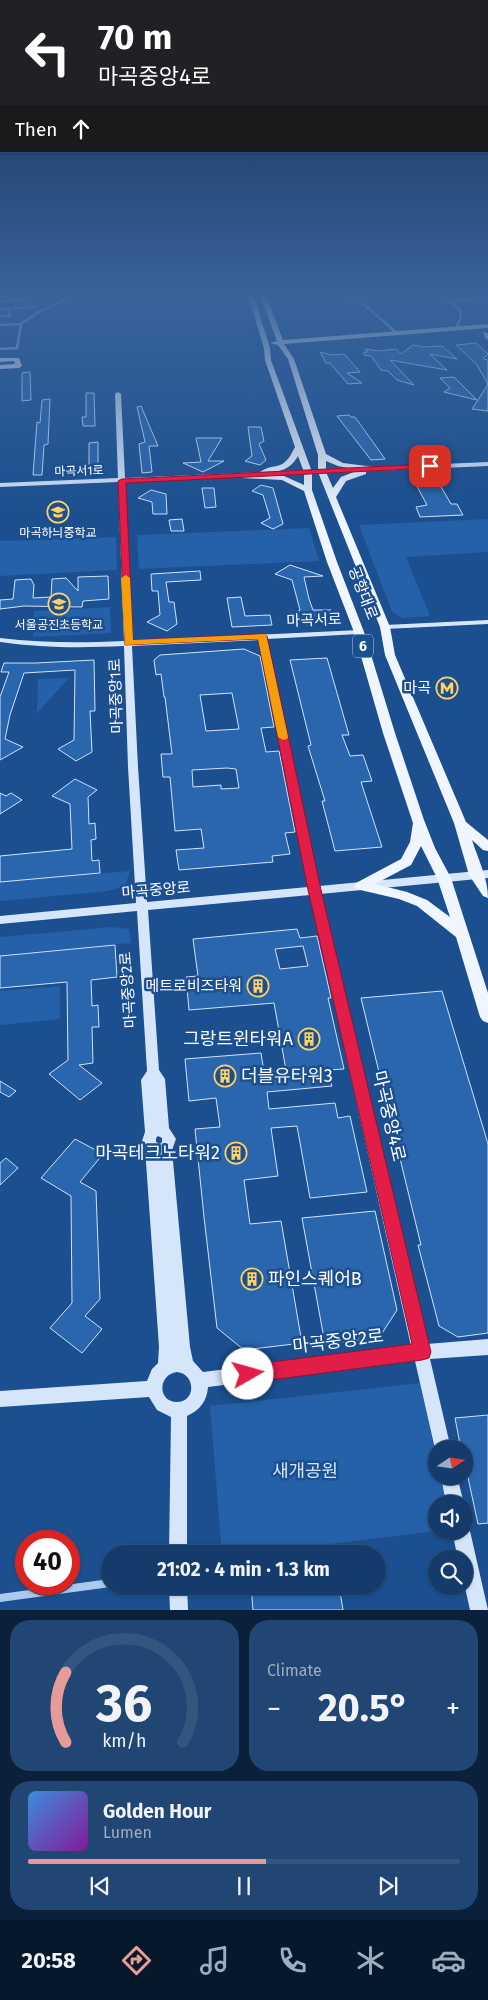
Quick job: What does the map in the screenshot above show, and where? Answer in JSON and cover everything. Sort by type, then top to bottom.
[{"type":"main road","name":"공항대로","points":[[271,368],[308,472],[308,490],[332,562],[359,632],[389,733],[418,820],[428,848],[444,878],[488,1017]]},
{"type":"main road","name":"공항대로","points":[[294,368],[322,455],[322,472],[385,627],[390,655],[482,874],[488,893]]},
{"type":"main road","points":[[242,476],[286,467],[294,458],[299,447]]},
{"type":"main road","points":[[322,455],[339,465],[374,469]]},
{"type":"main road","points":[[333,496],[339,481],[343,478],[374,469]]},
{"type":"main road","points":[[242,476],[284,478],[308,490]]},
{"type":"main road","points":[[361,886],[406,862],[416,842],[418,820]]},
{"type":"main road","points":[[460,823],[488,847]]},
{"type":"main road","points":[[361,886],[402,895],[422,903],[461,934]]},
{"type":"street","name":"마곡중앙1로","points":[[118,394],[141,906]]},
{"type":"street","name":"마곡서1로","points":[[0,485],[488,464]]},
{"type":"street","points":[[385,627],[488,622]]},
{"type":"street","name":"마곡서로","points":[[0,640],[40,646],[80,646],[359,632]]},
{"type":"street","points":[[262,636],[314,890]]},
{"type":"street","name":"마곡중앙로","points":[[0,920],[482,874]]},
{"type":"street","name":"마곡중앙4로","points":[[314,890],[441,1440]]},
{"type":"street","name":"마곡중앙2로","points":[[141,906],[152,1066],[159,1079],[158,1140],[167,1348],[166,1367]]},
{"type":"street","name":"마곡중앙2로","points":[[158,1140],[182,1347],[186,1365]]},
{"type":"street","points":[[422,1352],[488,1347]]},
{"type":"street","name":"마곡중앙2로","points":[[199,1380],[422,1352]]},
{"type":"street","points":[[174,1364],[186,1365],[196,1373],[199,1380],[198,1395],[193,1403],[185,1408],[164,1407],[156,1396],[154,1389],[157,1377],[166,1367],[174,1364]]},
{"type":"street","points":[[0,1399],[154,1389]]},
{"type":"street","points":[[178,1409],[178,1545]]},
{"type":"street","points":[[463,1540],[478,1610]]},
{"type":"street","points":[[0,1598],[101,1585]]},
{"type":"street","points":[[178,1595],[179,1610]]},
{"type":"green space","points":[[488,519],[488,552],[406,557],[430,616],[402,618],[392,612],[359,525]]},
{"type":"green space","points":[[309,528],[319,561],[139,569],[137,535]]},
{"type":"green space","points":[[116,537],[117,570],[0,576],[0,541]]},
{"type":"green space","points":[[110,607],[111,633],[33,637],[34,611]]},
{"type":"green space","points":[[69,678],[37,713],[38,679]]},
{"type":"green space","points":[[130,871],[125,886],[108,891],[0,901],[0,882]]},
{"type":"green space","points":[[112,927],[129,929],[131,943],[0,955],[0,937]]},
{"type":"green space","points":[[60,986],[60,1019],[0,1025],[0,991]]},
{"type":"green space","name":"새개공원","points":[[420,1383],[432,1440],[428,1440],[428,1485],[442,1485],[445,1495],[428,1495],[428,1532],[321,1545],[221,1545],[210,1406]]},
{"type":"building","points":[[334,368],[357,368],[360,372],[347,373],[362,383],[348,384]]},
{"type":"building","points":[[380,368],[398,368],[414,385],[397,380],[388,371]]},
{"type":"building","points":[[479,368],[488,368],[488,384]]},
{"type":"building","points":[[30,372],[31,400],[22,401],[22,373]]},
{"type":"building","points":[[454,377],[477,400],[444,392],[450,388],[440,378]]},
{"type":"building","points":[[488,384],[488,411],[472,409],[478,400]]},
{"type":"building","points":[[86,393],[94,393],[95,426],[83,426],[82,417],[86,417]]},
{"type":"building","points":[[50,399],[48,444],[44,445],[42,475],[33,475],[37,422],[40,423],[42,400]]},
{"type":"building","points":[[141,406],[158,446],[149,446],[152,472],[142,473],[139,444],[145,442],[137,407]]},
{"type":"building","points":[[349,415],[355,417],[385,459],[371,460],[337,416]]},
{"type":"building","points":[[248,427],[261,427],[264,441],[259,444],[266,460],[260,465],[245,461],[252,456]]},
{"type":"building","points":[[196,438],[222,438],[208,461],[224,461],[203,472],[183,463],[201,462]]},
{"type":"building","points":[[98,442],[98,468],[89,468],[89,443]]},
{"type":"building","points":[[436,478],[451,504],[457,504],[463,515],[420,517],[416,507],[427,505],[413,479]]},
{"type":"building","points":[[261,485],[273,488],[283,524],[273,529],[261,523],[270,518],[263,495],[252,491]]},
{"type":"building","points":[[202,488],[214,488],[216,507],[205,508]]},
{"type":"building","points":[[151,490],[166,494],[167,514],[153,514],[152,502],[138,498]]},
{"type":"building","points":[[182,519],[184,531],[171,531],[169,520]]},
{"type":"building","points":[[290,565],[323,576],[304,577],[313,610],[331,610],[307,625],[288,617],[300,610],[292,580],[275,574]]},
{"type":"building","points":[[200,571],[201,580],[166,582],[169,602],[174,602],[177,624],[167,631],[147,622],[160,615],[158,591],[152,591],[151,574]]},
{"type":"building","name":"서울공진초등학교","points":[[108,576],[109,599],[83,601],[82,607],[24,606],[0,609],[0,600],[13,599],[15,580],[31,579],[34,585],[33,598],[51,597],[52,579],[66,578],[78,591],[78,577]]},
{"type":"building","points":[[241,597],[245,616],[270,615],[272,625],[232,627],[227,598]]},
{"type":"building","points":[[244,649],[260,656],[274,727],[261,728],[266,752],[279,751],[295,832],[285,833],[290,854],[272,856],[273,862],[179,870],[176,850],[204,848],[201,829],[175,831],[170,777],[163,777],[161,754],[172,754],[161,674],[156,675],[154,660],[160,655]],"holes":[[[232,693],[239,729],[206,731],[200,695]],[[236,769],[239,788],[221,789],[221,785],[193,787],[192,770]]]},
{"type":"building","points":[[327,658],[349,735],[342,735],[350,756],[363,755],[372,781],[361,782],[382,847],[335,851],[322,801],[325,801],[308,746],[311,745],[290,660]]},
{"type":"building","points":[[94,660],[95,711],[90,711],[92,752],[76,761],[58,749],[74,740],[75,670],[24,673],[10,715],[5,739],[23,747],[0,760],[0,697],[9,672],[1,672],[4,663]]},
{"type":"building","points":[[75,779],[97,790],[88,797],[89,824],[95,823],[96,839],[91,840],[92,861],[99,860],[100,873],[0,882],[0,856],[72,849],[70,804],[52,796]]},
{"type":"building","points":[[0,793],[6,796],[11,793],[22,800],[0,814]]},
{"type":"building","points":[[297,929],[300,938],[317,936],[331,998],[328,998],[344,1069],[328,1070],[332,1086],[267,1092],[269,1109],[335,1103],[338,1118],[350,1116],[367,1192],[310,1198],[297,1126],[271,1128],[278,1176],[244,1180],[250,1224],[281,1221],[302,1343],[244,1350],[217,1328],[195,1129],[220,1127],[216,1098],[189,1101],[185,1059],[261,1053],[264,1072],[286,1070],[274,1003],[189,1010],[186,977],[198,976],[193,939]],"holes":[[[303,946],[308,966],[280,969],[275,949]]]},
{"type":"building","points":[[115,945],[117,977],[91,980],[92,1006],[98,1005],[99,1027],[92,1027],[93,1063],[79,1065],[102,1083],[80,1100],[49,1074],[68,1060],[67,982],[0,988],[0,956]]},
{"type":"building","points":[[442,991],[488,1144],[488,1333],[458,1337],[439,1326],[418,1245],[421,1245],[361,998]]},
{"type":"building","points":[[0,1081],[16,1091],[9,1097],[0,1092]]},
{"type":"building","points":[[75,1139],[103,1154],[80,1182],[96,1191],[100,1299],[85,1316],[102,1329],[82,1353],[50,1328],[72,1303],[71,1196],[41,1178]]},
{"type":"building","points":[[6,1158],[18,1168],[0,1185],[0,1163]]},
{"type":"building","points":[[375,1211],[397,1310],[379,1338],[325,1344],[302,1218]]},
{"type":"building","points":[[488,1415],[488,1523],[478,1524],[470,1485],[473,1485],[473,1440],[459,1440],[455,1418]]},
{"type":"building","points":[[252,1595],[340,1595],[343,1610],[253,1610]]},
{"type":"slow traffic","points":[[126,578],[128,643],[262,636],[283,737]]},
{"type":"place","name":"마곡하늬중학교","points":[[58,512]]},
{"type":"place","name":"서울공진초등학교","points":[[59,604]]},
{"type":"place","name":"마곡","points":[[447,688]]},
{"type":"place","name":"메트로비즈타워","points":[[258,986]]},
{"type":"place","name":"그랑트윈타워A","points":[[309,1039]]},
{"type":"place","name":"더블유타워3","points":[[225,1076]]},
{"type":"place","name":"마곡테크노타워2","points":[[236,1153]]},
{"type":"place","name":"파인스퀘어B","points":[[252,1279]]},
{"type":"route","points":[[248,1374],[422,1352],[314,890],[262,636],[128,643],[122,481],[430,466]]}]
